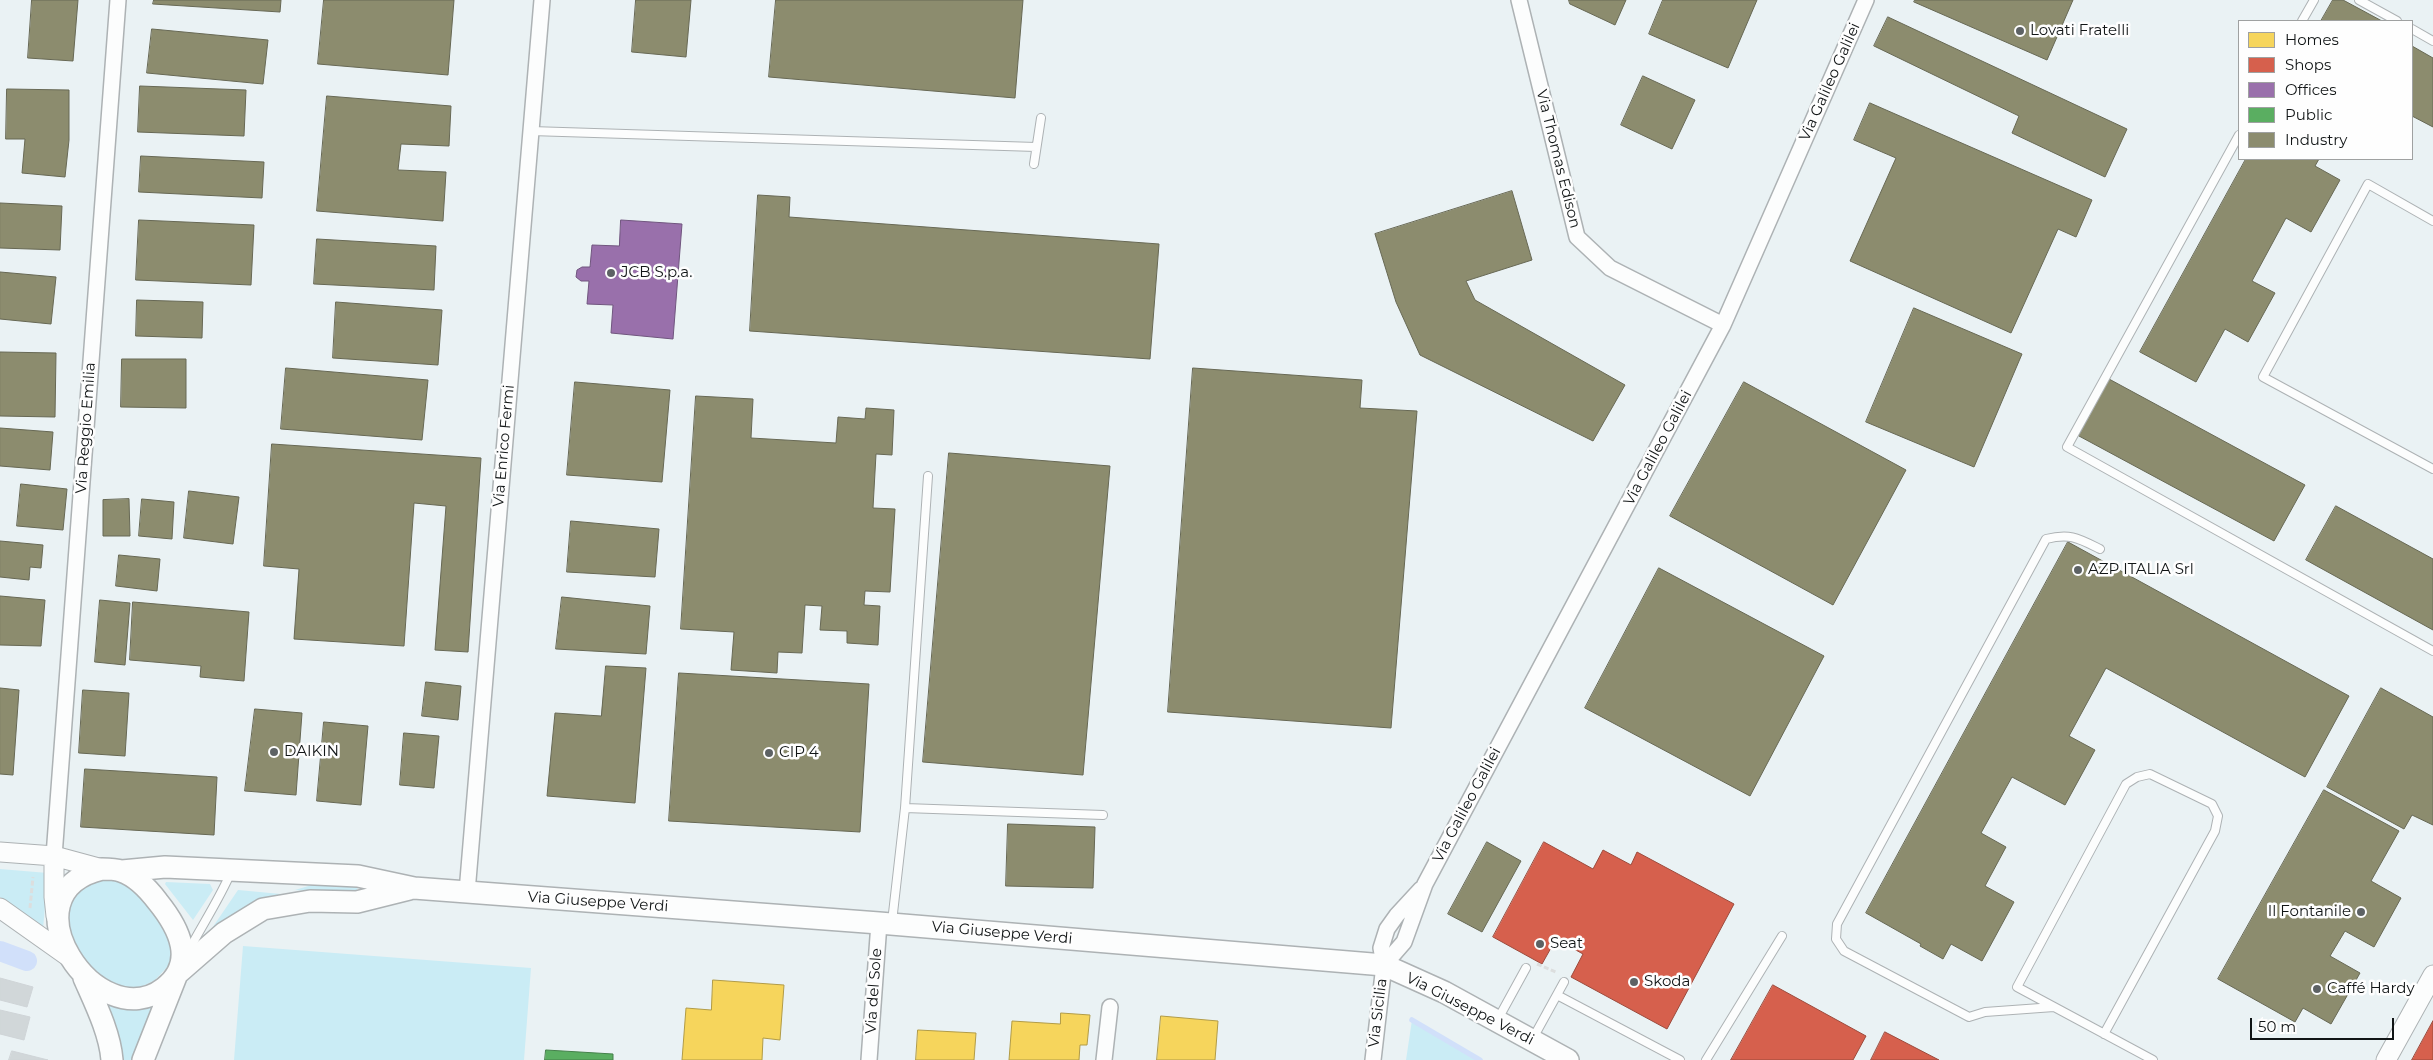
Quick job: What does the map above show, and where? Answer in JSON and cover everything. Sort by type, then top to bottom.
[{"type":"main road","name":"Via Giuseppe Verdi","points":[[112,870],[165,867],[358,876],[414,888],[886,923],[1384,965],[1444,992],[1568,1060]]},
{"type":"main road","points":[[112,1060],[103,1026],[75,964],[59,940],[56,916],[63,895],[72,884],[82,876],[112,870],[151,893],[178,930],[183,949],[177,974],[143,1060]]},
{"type":"main road","name":"Via Giuseppe Verdi","points":[[177,974],[224,933],[263,909],[310,901],[357,902],[414,888]]},
{"type":"main road","points":[[75,964],[101,991],[116,997],[131,999],[156,994],[169,984],[177,974]]},
{"type":"street","name":"Via Reggio Emilia","points":[[54,856],[118,0]]},
{"type":"street","name":"Via Enrico Fermi","points":[[467,892],[542,0]]},
{"type":"street","name":"Via Thomas Edison","points":[[1519,0],[1577,237],[1610,268],[1723,325]]},
{"type":"street","name":"Via Galileo Galilei","points":[[1384,965],[1381,948],[1388,929],[1397,915],[1425,884],[1723,325],[1866,0]]},
{"type":"street","points":[[0,852],[54,856],[112,870]]},
{"type":"street","points":[[54,856],[56,916]]},
{"type":"street","points":[[0,908],[75,964]]},
{"type":"street","name":"Via del Sole","points":[[869,1060],[886,923]]},
{"type":"street","name":"Via Sicilia","points":[[1372,1060],[1384,965]]},
{"type":"street","points":[[2386,1060],[2433,975]]},
{"type":"street","points":[[1104,1060],[1110,1007]]},
{"type":"lane","points":[[2303,20],[2314,0]]},
{"type":"lane","points":[[2360,0],[2395,20]]},
{"type":"lane","points":[[2413,31],[2433,42]]},
{"type":"lane","points":[[1034,164],[1041,118]]},
{"type":"lane","points":[[531,131],[1036,147]]},
{"type":"lane","points":[[2238,136],[2066,447],[2433,651]]},
{"type":"lane","points":[[2433,221],[2368,184],[2263,377],[2431,468],[2433,459]]},
{"type":"lane","points":[[886,923],[905,808],[928,476]]},
{"type":"lane","points":[[2054,1007],[1985,1012],[1969,1017],[1844,951],[1836,939],[1837,924],[2046,539],[2063,535],[2074,536],[2100,549]]},
{"type":"lane","points":[[2104,1034],[2215,831],[2218,816],[2212,804],[2150,774],[2137,777],[2126,784],[2017,987],[2104,1034],[2153,1060]]},
{"type":"lane","points":[[905,808],[1103,815]]},
{"type":"lane","points":[[177,974],[197,933],[222,894],[232,870]]},
{"type":"lane","points":[[1706,1060],[1782,936]]},
{"type":"lane","points":[[1497,1021],[1526,968]]},
{"type":"lane","points":[[1532,1040],[1564,982]]},
{"type":"lane","points":[[1557,995],[1680,1060]]},
{"type":"path","points":[[30,911],[34,871]]},
{"type":"path","points":[[1526,968],[1536,964],[1550,968],[1559,974],[1564,982]]},
{"type":"shaded area","points":[[0,869],[48,873],[43,929],[0,897]]},
{"type":"shaded area","points":[[104,880],[122,882],[138,892],[169,931],[172,953],[169,965],[155,980],[137,989],[106,983],[69,941],[67,911],[73,897],[84,887]]},
{"type":"shaded area","points":[[166,882],[210,884],[213,890],[193,920],[165,884]]},
{"type":"shaded area","points":[[322,882],[358,887],[355,894],[295,890]]},
{"type":"shaded area","points":[[238,890],[281,894],[261,901],[206,937]]},
{"type":"shaded area","points":[[243,946],[531,968],[524,1060],[234,1060]]},
{"type":"shaded area","points":[[100,994],[158,994],[137,1060],[120,1060]]},
{"type":"shaded area","points":[[1412,1020],[1480,1060],[1406,1060]]},
{"type":"building: Homes","points":[[713,980],[784,985],[780,1040],[763,1038],[762,1060],[682,1060],[686,1008],[711,1010]]},
{"type":"building: Homes","points":[[1061,1013],[1090,1015],[1087,1045],[1080,1045],[1079,1060],[1009,1060],[1012,1021],[1060,1024]]},
{"type":"building: Homes","points":[[1161,1016],[1218,1021],[1215,1060],[1157,1060]]},
{"type":"building: Homes","points":[[918,1030],[976,1033],[974,1060],[916,1060]]},
{"type":"building: Shops","points":[[1544,842],[1593,869],[1603,850],[1631,865],[1637,852],[1734,904],[1667,1029],[1571,977],[1583,954],[1556,939],[1542,964],[1493,937]]},
{"type":"building: Shops","points":[[1773,985],[1866,1036],[1853,1060],[1731,1060]]},
{"type":"building: Shops","points":[[2433,1021],[2433,1060],[2412,1060]]},
{"type":"building: Shops","points":[[1885,1032],[1939,1060],[1871,1060]]},
{"type":"building: Offices","points":[[621,220],[682,224],[673,339],[611,333],[613,305],[587,304],[589,281],[581,281],[576,277],[577,270],[582,267],[590,267],[592,245],[619,246]]},
{"type":"building: Public","points":[[546,1050],[613,1054],[613,1060],[545,1060]]},
{"type":"building: Industry","points":[[32,0],[78,0],[73,61],[28,58]]},
{"type":"building: Industry","points":[[154,0],[281,0],[280,12],[153,4]]},
{"type":"building: Industry","points":[[324,0],[454,0],[448,75],[318,64]]},
{"type":"building: Industry","points":[[636,0],[691,0],[686,57],[632,52]]},
{"type":"building: Industry","points":[[776,0],[1023,0],[1015,98],[769,77]]},
{"type":"building: Industry","points":[[1569,0],[1626,0],[1615,25],[1570,4]]},
{"type":"building: Industry","points":[[1663,0],[1757,0],[1728,68],[1649,34]]},
{"type":"building: Industry","name":"Lovati Fratelli","points":[[1915,0],[2073,0],[2047,60],[1914,2]]},
{"type":"building: Industry","points":[[2333,0],[2343,0],[2380,20],[2322,20]]},
{"type":"building: Industry","points":[[1888,17],[2127,129],[2105,177],[2012,133],[2019,116],[1874,46]]},
{"type":"building: Industry","points":[[152,29],[268,40],[263,84],[147,73]]},
{"type":"building: Industry","points":[[2413,47],[2433,58],[2433,127],[2413,117]]},
{"type":"building: Industry","points":[[1643,76],[1695,100],[1672,149],[1621,125]]},
{"type":"building: Industry","points":[[140,86],[246,90],[244,136],[138,132]]},
{"type":"building: Industry","points":[[7,89],[69,90],[69,140],[65,177],[22,173],[25,139],[6,139]]},
{"type":"building: Industry","points":[[327,96],[451,106],[449,146],[401,144],[398,170],[446,172],[443,221],[317,211]]},
{"type":"building: Industry","points":[[1870,103],[2092,200],[2076,237],[2058,229],[2011,333],[1850,261],[1896,158],[1854,140]]},
{"type":"building: Industry","points":[[141,156],[264,162],[262,198],[139,192]]},
{"type":"building: Industry","points":[[2245,160],[2318,160],[2315,166],[2340,180],[2311,232],[2286,218],[2252,281],[2275,293],[2248,342],[2225,329],[2196,382],[2140,352]]},
{"type":"building: Industry","points":[[1512,191],[1532,260],[1466,281],[1475,300],[1625,385],[1593,441],[1420,355],[1396,302],[1375,234]]},
{"type":"building: Industry","points":[[758,195],[790,197],[789,217],[1159,244],[1150,359],[750,331]]},
{"type":"building: Industry","points":[[0,203],[62,206],[60,250],[0,248]]},
{"type":"building: Industry","points":[[139,220],[254,225],[251,285],[136,280]]},
{"type":"building: Industry","points":[[317,239],[436,246],[434,290],[314,284]]},
{"type":"building: Industry","points":[[0,272],[56,277],[51,324],[0,319]]},
{"type":"building: Industry","points":[[137,300],[203,302],[202,338],[136,336]]},
{"type":"building: Industry","points":[[336,302],[442,310],[438,365],[333,358]]},
{"type":"building: Industry","points":[[1914,308],[2022,354],[1974,467],[1866,422]]},
{"type":"building: Industry","points":[[0,352],[56,353],[55,417],[0,416]]},
{"type":"building: Industry","points":[[122,359],[186,359],[186,408],[121,407]]},
{"type":"building: Industry","points":[[286,368],[428,380],[422,440],[281,429]]},
{"type":"building: Industry","points":[[1193,368],[1362,380],[1360,408],[1417,411],[1391,728],[1168,712]]},
{"type":"building: Industry","points":[[2109,379],[2305,485],[2274,541],[2079,436]]},
{"type":"building: Industry","points":[[575,382],[670,390],[662,482],[567,475]]},
{"type":"building: Industry","points":[[1744,382],[1906,470],[1833,605],[1670,516]]},
{"type":"building: Industry","points":[[696,396],[753,399],[751,438],[836,443],[838,417],[865,419],[866,408],[894,410],[892,455],[876,454],[873,508],[895,509],[890,592],[865,591],[864,605],[880,606],[878,645],[847,643],[847,631],[820,630],[822,606],[805,605],[802,653],[778,652],[777,673],[731,670],[734,632],[681,629]]},
{"type":"building: Industry","points":[[0,428],[53,432],[50,470],[0,466]]},
{"type":"building: Industry","points":[[272,444],[481,458],[468,652],[435,650],[446,506],[414,503],[404,646],[294,639],[299,569],[264,566]]},
{"type":"building: Industry","points":[[949,453],[1110,466],[1083,775],[923,762]]},
{"type":"building: Industry","points":[[21,484],[67,489],[63,530],[17,526]]},
{"type":"building: Industry","points":[[189,491],[239,497],[233,544],[184,538]]},
{"type":"building: Industry","points":[[129,499],[130,536],[103,536],[103,500]]},
{"type":"building: Industry","points":[[142,499],[174,502],[172,539],[139,536]]},
{"type":"building: Industry","points":[[2336,506],[2433,559],[2433,630],[2306,560]]},
{"type":"building: Industry","points":[[571,521],[659,529],[655,577],[567,572]]},
{"type":"building: Industry","points":[[0,541],[43,545],[41,568],[30,567],[29,580],[0,577]]},
{"type":"building: Industry","points":[[2068,542],[2349,696],[2305,777],[2106,668],[2069,736],[2095,750],[2065,805],[2012,777],[1981,833],[2006,847],[1985,886],[2014,902],[1982,961],[1951,944],[1943,959],[1920,946],[1921,944],[1866,913]]},
{"type":"building: Industry","points":[[119,555],[160,559],[157,591],[116,586]]},
{"type":"building: Industry","points":[[1659,568],[1824,656],[1750,796],[1585,708]]},
{"type":"building: Industry","points":[[0,596],[45,600],[41,646],[0,645]]},
{"type":"building: Industry","points":[[562,597],[650,606],[646,654],[556,649]]},
{"type":"building: Industry","points":[[100,600],[130,603],[125,665],[95,662]]},
{"type":"building: Industry","points":[[133,602],[249,612],[244,681],[200,677],[201,666],[130,660]]},
{"type":"building: Industry","points":[[606,666],[646,668],[635,803],[547,796],[555,713],[601,716]]},
{"type":"building: Industry","name":"CIP 4","points":[[679,673],[869,684],[860,832],[669,821]]},
{"type":"building: Industry","points":[[426,682],[461,686],[458,720],[422,716]]},
{"type":"building: Industry","points":[[0,688],[19,690],[13,775],[0,774]]},
{"type":"building: Industry","points":[[2381,688],[2433,717],[2433,825],[2412,815],[2404,829],[2327,787]]},
{"type":"building: Industry","points":[[83,690],[129,693],[125,756],[79,753]]},
{"type":"building: Industry","name":"DAIKIN","points":[[255,709],[302,713],[296,795],[245,791]]},
{"type":"building: Industry","points":[[324,722],[368,726],[361,805],[317,801]]},
{"type":"building: Industry","points":[[404,733],[439,736],[434,788],[400,785]]},
{"type":"building: Industry","points":[[85,769],[217,777],[214,835],[81,827]]},
{"type":"building: Industry","points":[[2324,790],[2399,831],[2371,881],[2401,898],[2374,947],[2345,931],[2330,956],[2360,973],[2331,1024],[2303,1008],[2295,1022],[2218,979]]},
{"type":"building: Industry","points":[[1008,824],[1095,827],[1093,888],[1006,886]]},
{"type":"building: Industry","points":[[1487,842],[1521,861],[1482,932],[1448,914]]},
{"type":"building: Other","points":[[0,978],[33,987],[27,1007],[0,1000]]},
{"type":"building: Other","points":[[0,1010],[30,1017],[24,1040],[0,1034]]},
{"type":"building: Other","points":[[12,1051],[48,1060],[9,1060]]},
{"type":"waterway","points":[[0,951],[27,961]]},
{"type":"waterway","points":[[1412,1020],[1480,1060]]},
{"type":"place","name":"Lovati Fratelli","points":[[2020,31]]},
{"type":"place","name":"JCB S.p.a.","points":[[611,273]]},
{"type":"place","name":"AZP ITALIA Srl","points":[[2078,570]]},
{"type":"place","name":"DAIKIN","points":[[274,752]]},
{"type":"place","name":"CIP 4","points":[[769,753]]},
{"type":"place","name":"Il Fontanile","points":[[2361,912]]},
{"type":"place","name":"Seat","points":[[1540,944]]},
{"type":"place","name":"Skoda","points":[[1634,982]]},
{"type":"place","name":"Caffé Hardy","points":[[2317,989]]}]
